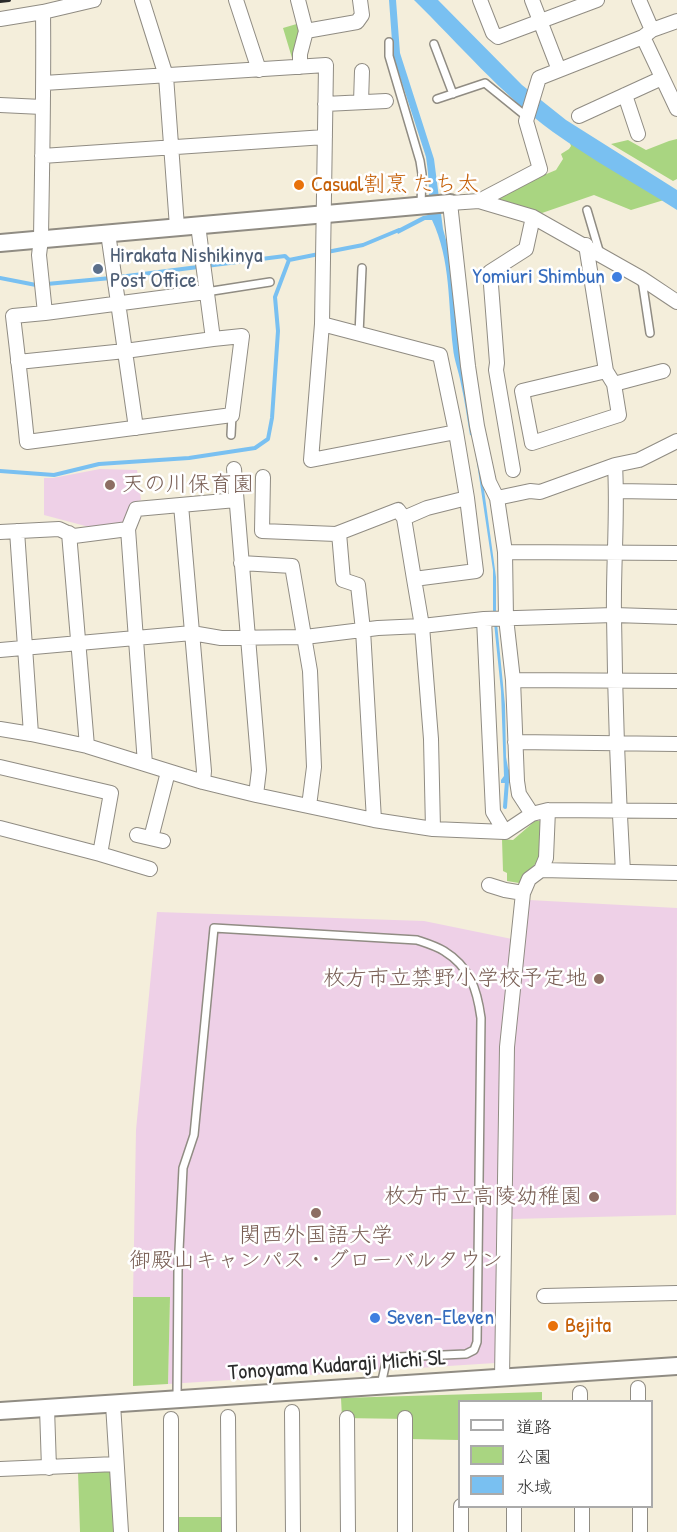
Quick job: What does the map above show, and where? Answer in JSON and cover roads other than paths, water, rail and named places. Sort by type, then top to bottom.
[{"type":"street","points":[[0,19],[94,0]]},
{"type":"street","points":[[142,0],[166,76],[177,227]]},
{"type":"street","points":[[236,0],[258,70]]},
{"type":"street","points":[[298,0],[306,31],[300,54],[300,67]]},
{"type":"street","points":[[306,31],[357,22],[362,15],[360,0]]},
{"type":"street","points":[[480,0],[493,33],[498,37],[588,2]]},
{"type":"street","points":[[532,0],[559,70]]},
{"type":"street","points":[[639,0],[662,78],[677,109]]},
{"type":"street","points":[[43,12],[44,83],[39,255],[45,313]]},
{"type":"street","points":[[478,201],[540,169],[526,121],[539,78],[677,21]]},
{"type":"street","points":[[44,83],[326,65],[322,324],[311,460],[456,432]]},
{"type":"street","points":[[361,102],[362,71]]},
{"type":"street","points":[[579,116],[662,78]]},
{"type":"street","points":[[625,95],[639,134]]},
{"type":"street","points":[[325,104],[386,101]]},
{"type":"street","points":[[0,105],[42,107]]},
{"type":"street","points":[[42,156],[324,137]]},
{"type":"street","points":[[0,243],[478,201],[533,217],[586,245],[677,302]]},
{"type":"street","points":[[450,203],[468,366],[489,482],[497,498],[505,552],[506,618],[513,680],[519,794],[532,814]]},
{"type":"street","points":[[513,470],[496,370],[490,272],[526,249],[533,217]]},
{"type":"street","points":[[198,225],[213,339]]},
{"type":"street","points":[[108,233],[136,428]]},
{"type":"street","points":[[586,245],[606,371],[614,384],[619,415],[532,442],[522,391],[606,371]]},
{"type":"street","points":[[18,362],[242,336],[232,415],[27,442],[22,388],[18,362],[13,316],[206,292]]},
{"type":"street","points":[[322,324],[440,355],[456,432],[476,571],[414,579]]},
{"type":"street","points":[[614,384],[663,371]]},
{"type":"street","points":[[497,498],[530,491],[540,492],[615,465],[639,460],[677,441]]},
{"type":"street","points":[[615,465],[617,491],[614,615],[622,872]]},
{"type":"street","points":[[234,469],[259,770],[256,795]]},
{"type":"street","points":[[262,477],[262,531],[336,534],[398,510],[404,518],[422,626],[431,739],[433,829]]},
{"type":"street","points":[[617,491],[677,492]]},
{"type":"street","points":[[404,518],[427,508],[467,498]]},
{"type":"street","points":[[146,764],[128,529],[135,509],[236,500]]},
{"type":"street","points":[[181,505],[204,771],[203,782]]},
{"type":"street","points":[[0,532],[59,529],[74,536],[128,529]]},
{"type":"street","points":[[17,531],[31,734]]},
{"type":"street","points":[[69,533],[87,746]]},
{"type":"street","points":[[339,533],[343,580],[358,585],[363,630],[374,820]]},
{"type":"street","points":[[505,552],[677,553]]},
{"type":"street","points":[[241,562],[292,566],[310,671],[314,767],[309,806]]},
{"type":"street","points":[[0,650],[192,633],[220,638],[305,637],[484,619],[614,615],[677,617]]},
{"type":"street","points":[[484,619],[493,812],[505,832]]},
{"type":"street","points":[[513,680],[677,681]]},
{"type":"street","points":[[0,729],[87,746],[168,772],[256,795],[374,820],[433,829],[505,832],[532,814],[548,810],[677,811]]},
{"type":"street","points":[[515,742],[677,744]]},
{"type":"street","points":[[0,767],[111,793],[100,854]]},
{"type":"street","points":[[150,838],[168,772]]},
{"type":"street","points":[[502,1378],[507,1047],[523,892],[529,879],[541,870],[546,858],[548,810]]},
{"type":"street","points":[[0,828],[150,869]]},
{"type":"street","points":[[541,870],[677,873]]},
{"type":"street","points":[[489,885],[523,892]]},
{"type":"street","points":[[544,1296],[677,1293]]},
{"type":"street","name":"Tonoyama Kudaraji Michi SL","points":[[0,1411],[677,1366]]},
{"type":"street","points":[[113,1404],[121,1532]]},
{"type":"street","points":[[47,1408],[49,1468]]},
{"type":"street","points":[[292,1412],[293,1532]]},
{"type":"street","points":[[228,1417],[229,1532]]},
{"type":"street","points":[[346,1418],[348,1532]]},
{"type":"street","points":[[405,1418],[405,1532]]},
{"type":"street","points":[[171,1419],[171,1532]]},
{"type":"street","points":[[0,1469],[116,1464]]},
{"type":"street","points":[[461,1508],[461,1532]]},
{"type":"street","points":[[514,1508],[514,1532]]},
{"type":"street","points":[[582,1508],[582,1532]]},
{"type":"street","points":[[640,1508],[640,1532]]},
{"type":"lane","points":[[389,42],[389,56],[420,160],[423,205]]},
{"type":"lane","points":[[434,44],[453,94]]},
{"type":"lane","points":[[437,99],[485,83],[527,114]]},
{"type":"lane","points":[[587,210],[600,254]]},
{"type":"lane","points":[[359,334],[362,268]]},
{"type":"lane","points":[[641,278],[650,333]]},
{"type":"lane","points":[[206,292],[270,282]]},
{"type":"lane","points":[[231,435],[232,415]]},
{"type":"lane","points":[[177,1399],[178,1271],[183,1168],[194,1135],[214,928],[417,940],[442,950],[458,962],[470,977],[478,996],[481,1018],[477,1342],[474,1350],[466,1353],[397,1357],[386,1362],[381,1386]]},
{"type":"water","points":[[389,0],[396,0],[400,53],[434,159],[443,229],[457,302],[459,353],[468,390],[496,577],[496,613],[505,705],[506,757],[511,783],[501,783],[504,776],[501,691],[493,613],[493,570],[473,436],[470,435],[454,352],[443,251],[432,220],[425,220],[398,234],[396,230],[428,215],[429,186],[426,157],[393,55]]},
{"type":"water","points":[[414,0],[438,0],[522,85],[566,120],[677,190],[677,210],[583,152],[534,117],[498,85]]},
{"type":"waterway","points":[[327,252],[363,245],[399,230]]},
{"type":"waterway","points":[[0,471],[54,475],[99,464],[189,458],[255,448],[268,439],[272,418],[278,331],[275,297],[289,260],[319,254]]},
{"type":"waterway","points":[[119,277],[285,256],[289,260]]},
{"type":"waterway","points":[[0,278],[36,285],[111,278]]},
{"type":"waterway","points":[[505,807],[507,781]]},
{"type":"railway","points":[[0,1],[9,0]]},
{"type":"place","name":"Casual割烹 たち太","points":[[299,185]]},
{"type":"place","name":"Hirakata Nishikinya Post Office","points":[[98,269]]},
{"type":"place","name":"Yomiuri Shimbun","points":[[617,277]]},
{"type":"place","name":"天の川保育園","points":[[110,485]]},
{"type":"place","name":"枚方市立禁野小学校予定地","points":[[599,979]]},
{"type":"place","name":"枚方市立高陵幼稚園","points":[[594,1197]]},
{"type":"place","name":"関西外国語大学 御殿山キャンパス・グローバルタウン","points":[[316,1213]]},
{"type":"place","name":"Seven-Eleven","points":[[375,1318]]},
{"type":"place","name":"Bejita","points":[[553,1326]]}]
